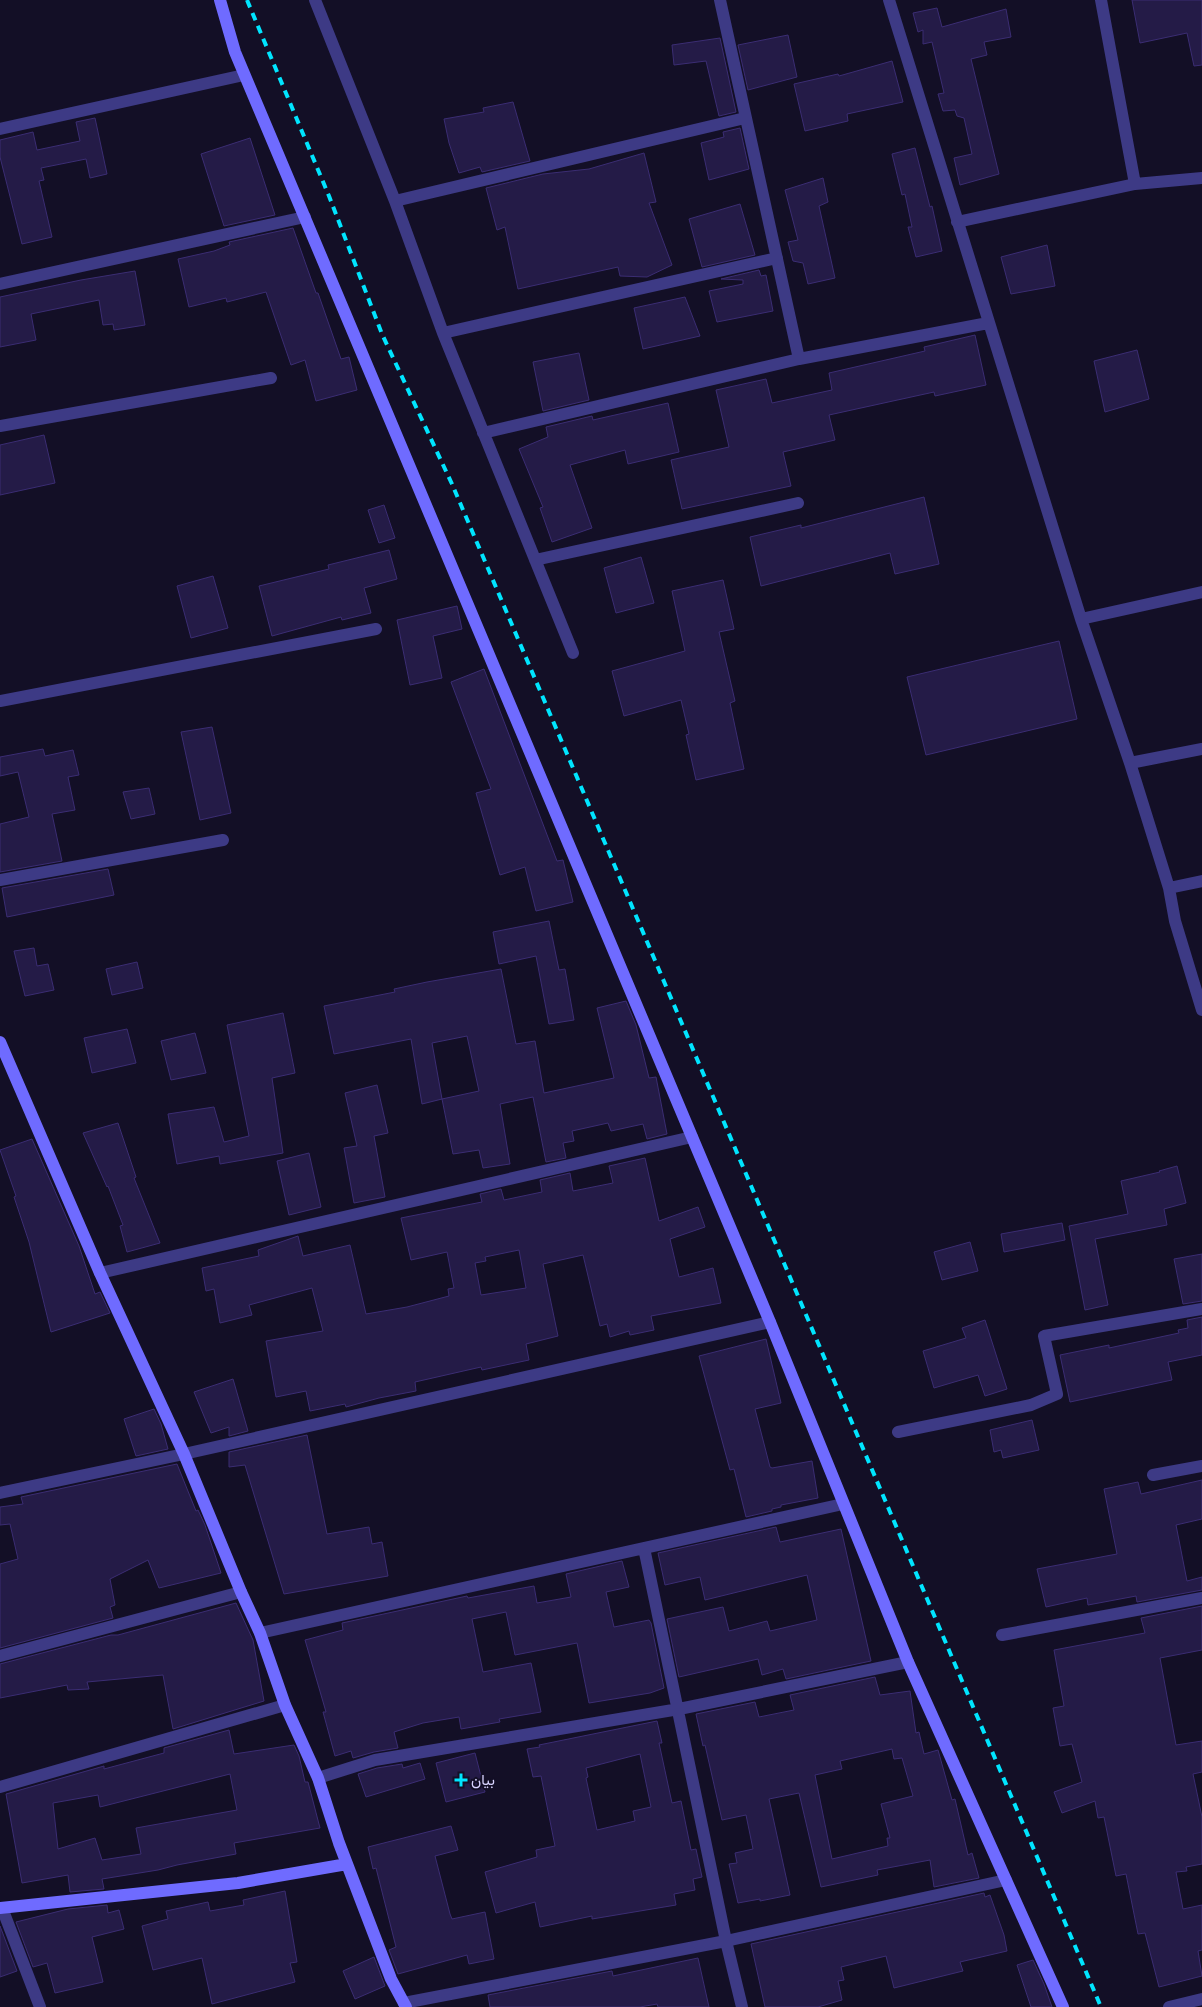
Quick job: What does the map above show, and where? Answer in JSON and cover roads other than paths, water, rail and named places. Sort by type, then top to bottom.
[{"type":"street","points":[[220,0],[235,52],[244,75],[770,1322],[908,1662],[1063,2007]]},
{"type":"street","points":[[315,0],[395,201],[443,333],[573,653]]},
{"type":"street","points":[[720,0],[799,359]]},
{"type":"street","points":[[889,0],[1081,619],[1130,763],[1169,888],[1175,921],[1202,1010]]},
{"type":"street","points":[[1101,0],[1135,184]]},
{"type":"street","points":[[0,129],[244,75]]},
{"type":"street","points":[[395,201],[745,118]]},
{"type":"street","points":[[957,222],[1135,184],[1202,178]]},
{"type":"street","points":[[0,284],[305,217]]},
{"type":"street","points":[[443,333],[777,258]]},
{"type":"street","points":[[483,433],[799,359],[988,323]]},
{"type":"street","points":[[0,426],[271,378]]},
{"type":"street","points":[[535,560],[798,503]]},
{"type":"street","points":[[1081,619],[1202,592]]},
{"type":"street","points":[[0,701],[376,629]]},
{"type":"street","points":[[1130,763],[1202,748]]},
{"type":"street","points":[[0,880],[223,840]]},
{"type":"street","points":[[1169,888],[1202,881]]},
{"type":"street","points":[[0,1042],[100,1274],[184,1454],[260,1633],[285,1705],[318,1778],[347,1864],[391,1979],[405,2005],[726,1941],[1006,1880]]},
{"type":"street","points":[[100,1274],[692,1137]]},
{"type":"street","points":[[898,1432],[1031,1405],[1057,1394],[1044,1336],[1202,1308]]},
{"type":"street","points":[[0,1493],[184,1454],[770,1322]]},
{"type":"street","points":[[1153,1475],[1202,1466]]},
{"type":"street","points":[[260,1633],[843,1504]]},
{"type":"street","points":[[644,1548],[726,1941],[742,2007]]},
{"type":"street","points":[[0,1656],[241,1592]]},
{"type":"street","points":[[1002,1635],[1202,1598]]},
{"type":"street","points":[[318,1778],[375,1760],[679,1709],[908,1662]]},
{"type":"street","points":[[0,1787],[285,1705]]},
{"type":"street","points":[[40,2007],[1,1908],[238,1883],[347,1864]]},
{"type":"street","points":[[1169,2007],[1202,1999]]},
{"type":"railway","points":[[247,0],[329,196],[382,334],[452,484],[1101,2007]]},
{"type":"place","name":"بيان","points":[[461,1780]]}]
